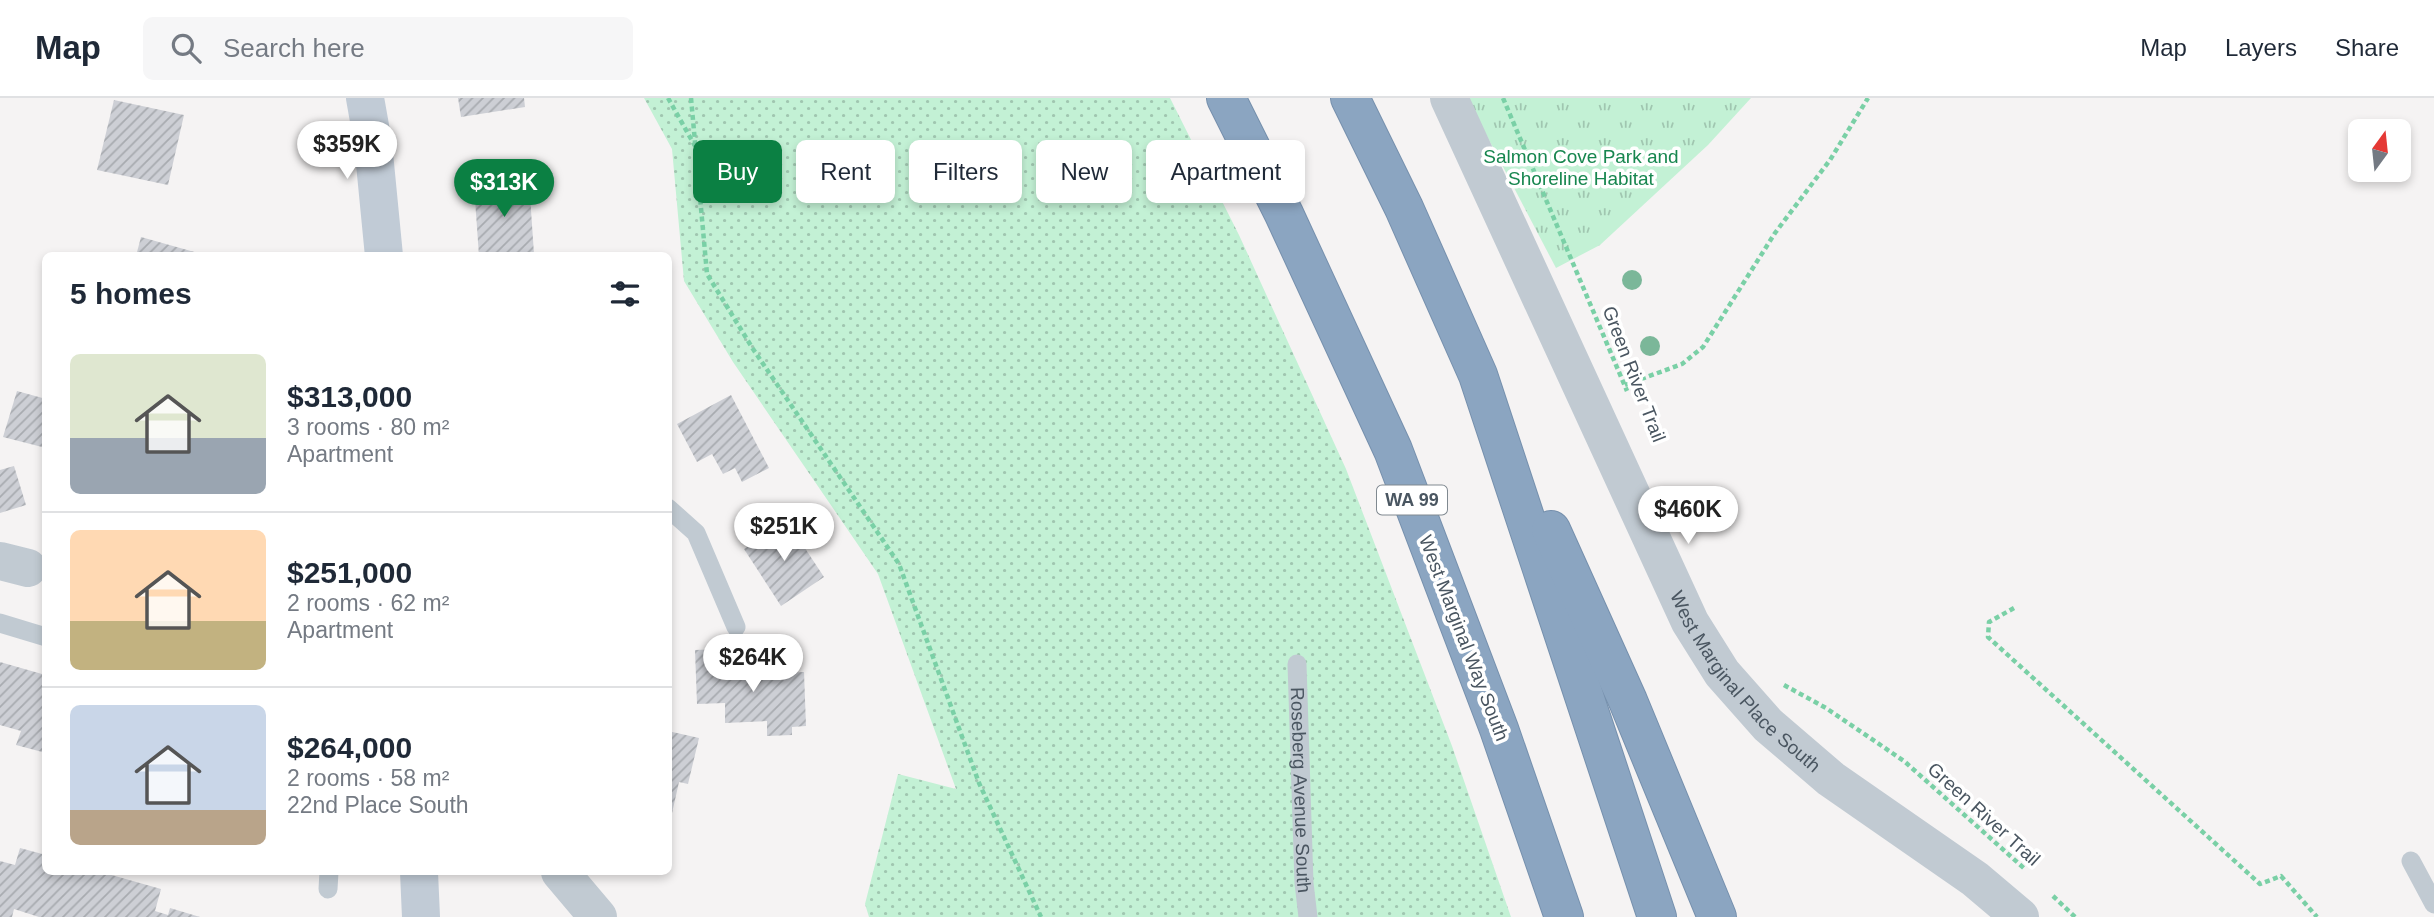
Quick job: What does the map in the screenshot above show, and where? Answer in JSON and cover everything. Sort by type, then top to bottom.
[{"type":"highway","name":"West Marginal Way South","points":[[1226,98],[1284,214],[1392,450],[1499,729],[1564,917]]},
{"type":"highway","points":[[1350,98],[1404,208],[1478,375],[1585,602],[1717,917]]},
{"type":"highway","points":[[1478,375],[1657,917]]},
{"type":"main road","points":[[365,98],[373,143],[384,252]]},
{"type":"main road","points":[[419,875],[421,917]]},
{"type":"street","name":"West Marginal Place South","points":[[1449,98],[1690,622],[1722,673],[1768,725],[1831,779],[1975,878],[2020,917]]},
{"type":"street","points":[[563,875],[598,917]]},
{"type":"lane","points":[[672,512],[696,533],[736,627]]},
{"type":"lane","points":[[0,623],[42,635]]},
{"type":"lane","name":"Roseberg Avenue South","points":[[1297,664],[1304,883],[1308,917]]},
{"type":"lane","points":[[2411,861],[2434,904]]},
{"type":"path","points":[[668,98],[693,143]]},
{"type":"path","points":[[691,98],[695,140]]},
{"type":"path","name":"Green River Trail","points":[[1503,98],[1630,397]]},
{"type":"path","points":[[1625,385],[1682,364],[1703,347],[1775,233],[1830,160],[1868,98]]},
{"type":"path","points":[[701,203],[707,274],[753,349],[899,564],[979,783],[1041,917]]},
{"type":"path","points":[[2014,608],[1989,622],[1988,637],[2260,884],[2281,876],[2316,917]]},
{"type":"path","name":"Green River Trail","points":[[1782,684],[1826,708],[1904,761],[1996,841],[2035,879]]},
{"type":"path","name":"Green River Trail","points":[[2045,888],[2075,917]]},
{"type":"green space","points":[[644,98],[1170,98],[1191,140],[1146,140],[1146,203],[1223,203],[1346,469],[1452,746],[1511,917],[869,917],[865,904],[898,774],[956,789],[878,574],[733,362],[684,281],[672,149]]},
{"type":"green space","name":"Salmon Cove Park and Shoreline Habitat","points":[[1467,98],[1751,98],[1708,145],[1600,245],[1556,268]]},
{"type":"building","points":[[458,98],[524,98],[525,107],[461,117]]},
{"type":"building","points":[[114,100],[184,115],[168,185],[97,170]]},
{"type":"building","points":[[529,181],[534,252],[479,252],[474,185]]},
{"type":"building","points":[[141,237],[194,252],[137,252]]},
{"type":"building","points":[[17,391],[42,398],[42,447],[3,437]]},
{"type":"building","points":[[731,395],[769,468],[742,482],[735,468],[723,474],[712,454],[697,462],[677,424]]},
{"type":"building","points":[[14,466],[26,505],[0,513],[0,470]]},
{"type":"building","points":[[787,521],[824,577],[781,606],[744,549]]},
{"type":"building","points":[[722,649],[723,676],[765,674],[764,664],[783,664],[783,673],[804,672],[806,726],[792,727],[792,735],[767,736],[767,721],[725,723],[725,703],[697,704],[695,650]]},
{"type":"building","points":[[0,662],[42,674],[42,752],[16,745],[21,731],[0,725]]},
{"type":"building","points":[[672,732],[699,738],[688,784],[679,782],[672,813]]},
{"type":"building","points":[[20,848],[42,854],[42,875],[112,875],[161,889],[155,911],[168,915],[170,908],[200,917],[39,917],[14,909],[12,917],[0,917],[0,861],[15,865]]}]
